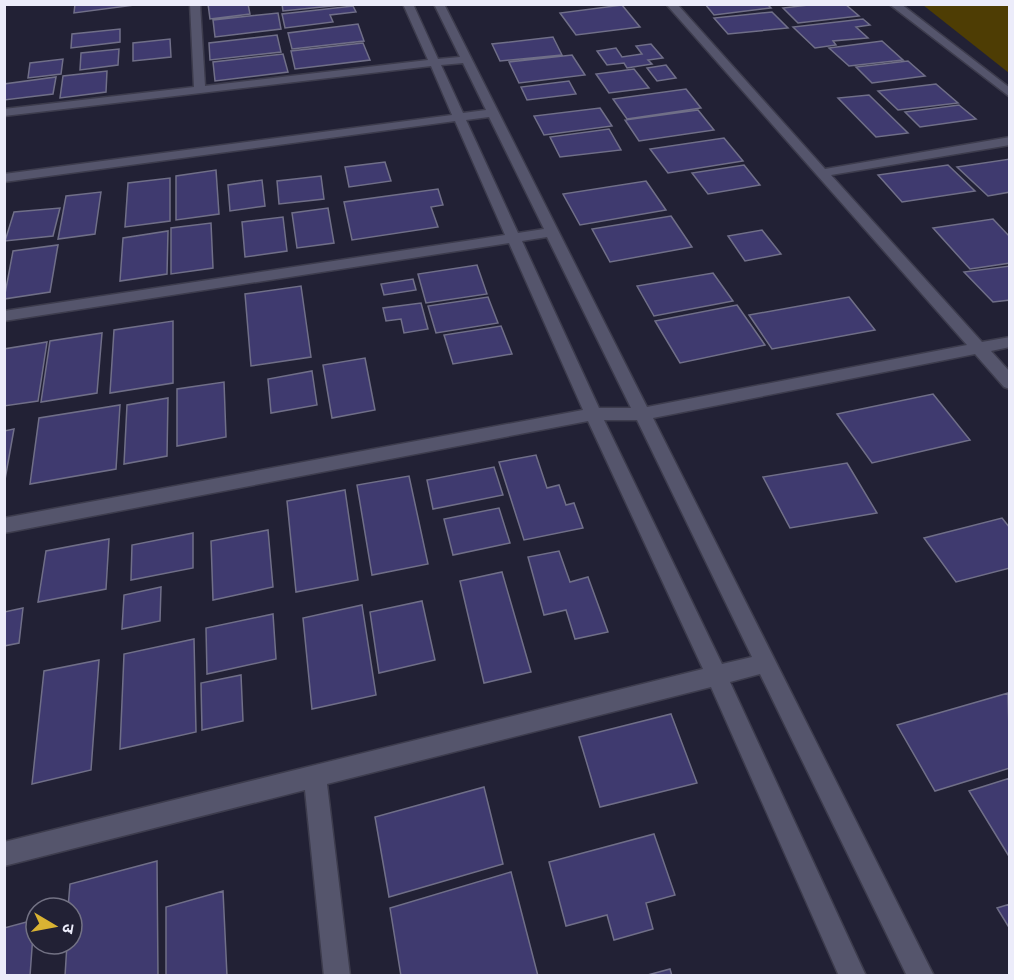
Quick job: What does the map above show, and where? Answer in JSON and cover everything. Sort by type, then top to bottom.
[{"type":"street","points":[[195,4],[200,90]]},
{"type":"street","points":[[408,4],[593,414],[717,676],[853,975]]},
{"type":"street","points":[[439,4],[921,975]]},
{"type":"street","points":[[671,4],[1010,383]]},
{"type":"street","points":[[894,4],[1010,94]]},
{"type":"street","points":[[4,113],[466,59]]},
{"type":"street","points":[[4,178],[492,113]]},
{"type":"street","points":[[822,172],[1010,141]]},
{"type":"street","points":[[4,316],[552,232]]},
{"type":"street","points":[[4,526],[593,414],[642,414],[1010,342]]},
{"type":"street","points":[[4,854],[766,663]]},
{"type":"street","points":[[315,776],[337,975]]},
{"type":"shaded area","points":[[923,5],[1009,5],[1009,73]]},
{"type":"building","points":[[75,4],[142,4],[74,13]]},
{"type":"building","points":[[208,4],[248,4],[250,14],[210,19]]},
{"type":"building","points":[[282,4],[341,4],[341,5],[283,11]]},
{"type":"building","points":[[705,4],[767,4],[771,8],[714,15]]},
{"type":"building","points":[[817,4],[845,4],[859,16],[798,23],[783,8]]},
{"type":"building","points":[[622,5],[640,27],[576,35],[560,13]]},
{"type":"building","points":[[353,6],[356,12],[330,15],[333,22],[285,28],[282,14]]},
{"type":"building","points":[[772,12],[788,28],[728,34],[714,18]]},
{"type":"building","points":[[278,13],[281,29],[215,37],[213,20]]},
{"type":"building","points":[[863,19],[870,25],[856,27],[868,38],[833,41],[836,45],[815,48],[793,27]]},
{"type":"building","points":[[358,24],[364,41],[292,49],[288,33]]},
{"type":"building","points":[[120,29],[120,42],[71,48],[72,34]]},
{"type":"building","points":[[277,35],[281,52],[210,60],[209,43]]},
{"type":"building","points":[[553,37],[562,55],[500,61],[492,44]]},
{"type":"building","points":[[170,39],[171,57],[133,61],[133,43]]},
{"type":"building","points":[[882,41],[903,60],[849,66],[829,48]]},
{"type":"building","points":[[363,43],[370,60],[295,69],[291,51]]},
{"type":"building","points":[[651,44],[663,58],[648,60],[652,64],[627,68],[624,63],[607,65],[597,51],[616,48],[622,57],[642,54],[636,46]]},
{"type":"building","points":[[119,49],[118,65],[80,70],[81,53]]},
{"type":"building","points":[[283,54],[288,72],[215,81],[213,62]]},
{"type":"building","points":[[572,55],[585,75],[519,83],[509,62]]},
{"type":"building","points":[[63,59],[61,74],[28,78],[30,63]]},
{"type":"building","points":[[908,61],[925,76],[872,83],[856,67]]},
{"type":"building","points":[[666,65],[676,78],[657,81],[647,68]]},
{"type":"building","points":[[634,69],[649,88],[609,93],[596,74]]},
{"type":"building","points":[[107,71],[106,92],[60,98],[63,76]]},
{"type":"building","points":[[56,77],[53,94],[4,100],[4,84]]},
{"type":"building","points":[[569,81],[576,94],[527,100],[521,87]]},
{"type":"building","points":[[936,84],[958,103],[898,110],[878,91]]},
{"type":"building","points":[[686,89],[701,108],[627,119],[613,99]]},
{"type":"building","points":[[869,95],[908,133],[876,137],[838,98]]},
{"type":"building","points":[[959,105],[976,119],[920,127],[905,112]]},
{"type":"building","points":[[600,108],[612,126],[544,135],[534,116]]},
{"type":"building","points":[[698,110],[714,130],[639,141],[625,120]]},
{"type":"building","points":[[609,129],[621,150],[560,157],[550,137]]},
{"type":"building","points":[[724,138],[743,161],[668,173],[650,149]]},
{"type":"building","points":[[1010,159],[1010,192],[988,196],[957,167]]},
{"type":"building","points":[[385,162],[391,181],[349,187],[345,167]]},
{"type":"building","points":[[744,165],[760,185],[708,194],[692,173]]},
{"type":"building","points":[[948,165],[975,191],[902,202],[878,175]]},
{"type":"building","points":[[216,170],[219,214],[176,220],[176,176]]},
{"type":"building","points":[[321,176],[324,199],[279,204],[277,181]]},
{"type":"building","points":[[170,178],[170,221],[125,227],[128,183]]},
{"type":"building","points":[[262,180],[265,206],[230,211],[228,185]]},
{"type":"building","points":[[646,181],[666,210],[580,225],[563,194]]},
{"type":"building","points":[[438,189],[443,205],[431,207],[438,227],[352,240],[344,202]]},
{"type":"building","points":[[101,192],[95,234],[58,239],[66,196]]},
{"type":"building","points":[[60,208],[53,236],[5,241],[14,212]]},
{"type":"building","points":[[328,208],[334,243],[297,248],[292,213]]},
{"type":"building","points":[[671,216],[692,247],[610,262],[592,229]]},
{"type":"building","points":[[283,217],[287,251],[245,257],[242,222]]},
{"type":"building","points":[[993,219],[1010,237],[1010,263],[970,269],[933,228]]},
{"type":"building","points":[[211,223],[213,268],[171,274],[171,228]]},
{"type":"building","points":[[762,230],[781,254],[745,261],[728,236]]},
{"type":"building","points":[[168,231],[167,274],[120,281],[123,238]]},
{"type":"building","points":[[58,245],[50,292],[4,299],[13,251]]},
{"type":"building","points":[[477,265],[487,294],[426,303],[418,274]]},
{"type":"building","points":[[1010,266],[1010,300],[993,302],[964,272]]},
{"type":"building","points":[[713,273],[733,301],[654,316],[637,286]]},
{"type":"building","points":[[413,279],[416,290],[384,295],[381,284]]},
{"type":"building","points":[[301,286],[311,357],[251,366],[245,294]]},
{"type":"building","points":[[488,297],[498,323],[436,333],[428,306]]},
{"type":"building","points":[[849,297],[875,330],[772,349],[749,315]]},
{"type":"building","points":[[421,303],[428,329],[404,333],[401,319],[386,321],[383,308]]},
{"type":"building","points":[[737,305],[765,345],[680,363],[655,321]]},
{"type":"building","points":[[173,321],[173,383],[110,393],[114,330]]},
{"type":"building","points":[[501,326],[512,354],[453,364],[444,335]]},
{"type":"building","points":[[102,333],[97,393],[41,402],[50,341]]},
{"type":"building","points":[[47,342],[38,401],[4,406],[4,349]]},
{"type":"building","points":[[365,358],[375,410],[332,418],[323,365]]},
{"type":"building","points":[[312,371],[317,405],[271,413],[268,379]]},
{"type":"building","points":[[224,382],[226,437],[177,446],[177,389]]},
{"type":"building","points":[[933,394],[970,440],[872,463],[837,414]]},
{"type":"building","points":[[168,398],[167,456],[124,464],[127,405]]},
{"type":"building","points":[[120,405],[116,469],[30,484],[39,418]]},
{"type":"building","points":[[14,429],[4,485],[4,431]]},
{"type":"building","points":[[536,455],[547,488],[559,485],[566,505],[574,503],[583,528],[524,540],[499,462]]},
{"type":"building","points":[[847,463],[877,513],[790,528],[763,477]]},
{"type":"building","points":[[494,467],[503,495],[433,509],[427,480]]},
{"type":"building","points":[[409,476],[428,564],[372,575],[357,485]]},
{"type":"building","points":[[345,490],[358,580],[296,592],[287,501]]},
{"type":"building","points":[[499,508],[510,543],[453,555],[444,519]]},
{"type":"building","points":[[1002,518],[1010,528],[1010,568],[956,582],[924,538]]},
{"type":"building","points":[[268,530],[273,587],[213,600],[211,541]]},
{"type":"building","points":[[193,533],[193,568],[131,580],[132,545]]},
{"type":"building","points":[[109,539],[106,589],[38,602],[46,551]]},
{"type":"building","points":[[559,551],[570,582],[588,577],[608,632],[575,639],[566,610],[544,615],[528,557]]},
{"type":"building","points":[[502,572],[531,672],[484,683],[460,581]]},
{"type":"building","points":[[161,587],[160,621],[122,629],[124,595]]},
{"type":"building","points":[[422,601],[435,660],[379,673],[370,612]]},
{"type":"building","points":[[362,605],[376,695],[312,709],[303,618]]},
{"type":"building","points":[[23,608],[19,643],[4,646],[4,612]]},
{"type":"building","points":[[273,614],[276,659],[207,674],[206,628]]},
{"type":"building","points":[[194,639],[196,732],[120,749],[124,654]]},
{"type":"building","points":[[99,660],[91,770],[32,784],[44,671]]},
{"type":"building","points":[[241,675],[243,721],[202,730],[201,683]]},
{"type":"building","points":[[1008,693],[1010,768],[935,791],[897,725]]},
{"type":"building","points":[[671,714],[697,783],[600,807],[579,737]]},
{"type":"building","points":[[1010,778],[1010,858],[969,791]]},
{"type":"building","points":[[484,787],[503,864],[389,897],[375,817]]},
{"type":"building","points":[[654,834],[675,895],[646,903],[653,929],[614,940],[607,915],[566,926],[549,862]]},
{"type":"building","points":[[157,861],[158,976],[65,976],[66,956],[84,956],[84,896],[69,896],[70,884]]},
{"type":"building","points":[[511,872],[538,976],[401,976],[390,908]]},
{"type":"building","points":[[223,891],[227,976],[166,976],[166,907]]},
{"type":"building","points":[[1010,904],[1010,929],[997,908]]},
{"type":"building","points":[[24,923],[24,956],[31,956],[30,976],[4,976],[4,928]]},
{"type":"building","points":[[670,969],[672,976],[644,976]]}]
